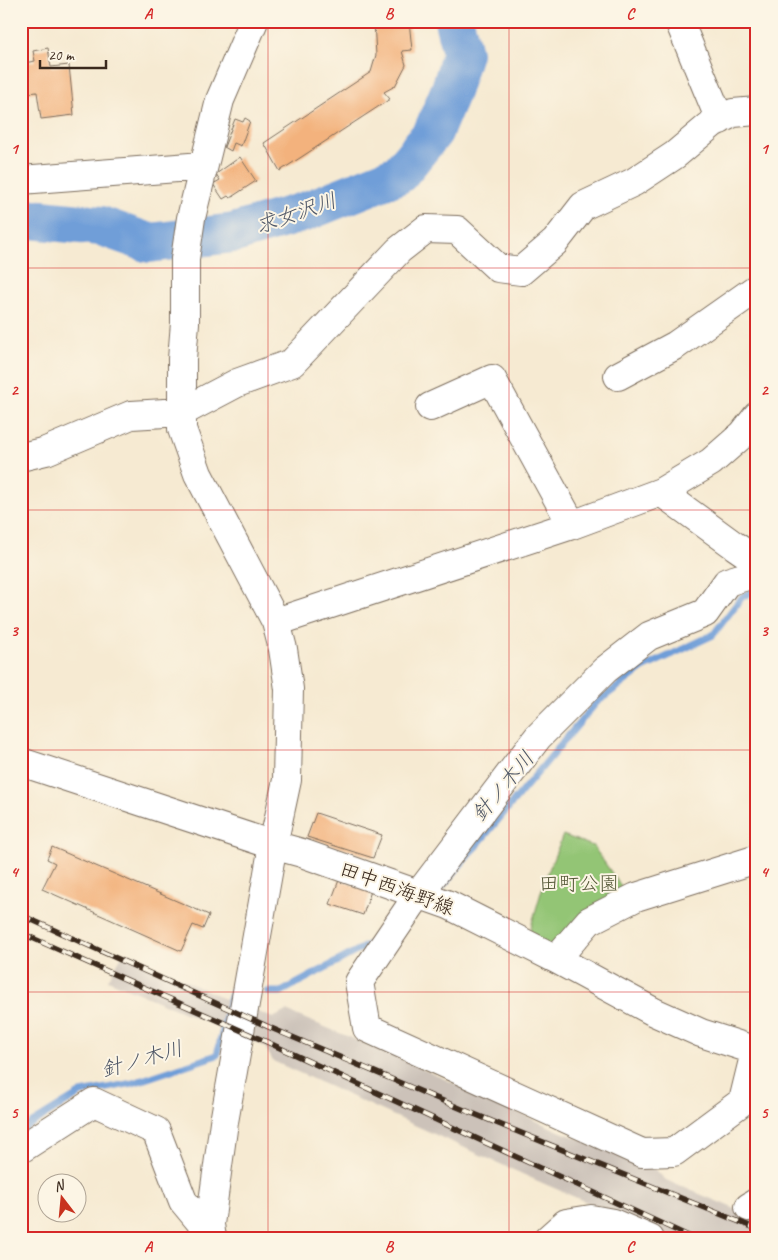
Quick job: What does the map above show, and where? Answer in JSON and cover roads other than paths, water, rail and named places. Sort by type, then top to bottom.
[{"type":"street","points":[[212,1237],[210,1224],[224,1122],[273,845],[287,780],[289,689],[283,649],[276,622],[198,474],[182,428],[185,259],[191,218],[220,100],[254,21]]},
{"type":"street","points":[[679,21],[720,120]]},
{"type":"street","points":[[21,457],[46,451],[132,415],[182,412],[237,383],[292,363],[399,250],[426,229],[457,230],[498,268],[521,271],[556,242],[583,206],[634,182],[676,155],[720,120],[733,113],[757,111]]},
{"type":"street","points":[[21,180],[203,166]]},
{"type":"street","points":[[618,376],[676,344],[757,288]]},
{"type":"street","points":[[430,406],[492,379],[572,525]]},
{"type":"street","points":[[276,622],[572,525],[661,492],[711,462],[743,434],[757,416]]},
{"type":"street","points":[[661,492],[757,561]]},
{"type":"street","points":[[756,1052],[743,1100],[674,1152],[642,1153],[367,1028],[359,982],[418,895],[538,737],[605,670],[649,636],[706,613],[727,582],[757,573]]},
{"type":"street","name":"田中西海野線","points":[[21,762],[302,853],[449,905],[556,959],[654,1012],[701,1033],[756,1052]]},
{"type":"street","points":[[556,959],[589,921],[636,897],[757,859]]},
{"type":"street","points":[[21,1149],[94,1102],[156,1131],[183,1201],[212,1237]]},
{"type":"street","points":[[548,1239],[566,1223],[592,1219],[613,1223],[650,1239]]},
{"type":"waterway","name":"求女沢川","points":[[21,218],[101,226],[149,243],[234,233],[307,211],[399,174],[433,132],[451,89],[462,53],[454,21]]},
{"type":"waterway","name":"針ノ木川","points":[[436,894],[596,703],[643,668],[713,635],[742,597],[757,589]]},
{"type":"waterway","name":"針ノ木川","points":[[268,992],[281,992],[375,941]]},
{"type":"waterway","name":"針ノ木川","points":[[21,1130],[81,1093],[133,1083],[217,1055],[232,991]]},
{"type":"railway","points":[[21,915],[271,1028],[462,1109],[757,1229]]},
{"type":"railway","points":[[21,933],[267,1042],[695,1239]]},
{"type":"park label","name":"田町公園","points":[[579,883]]}]
